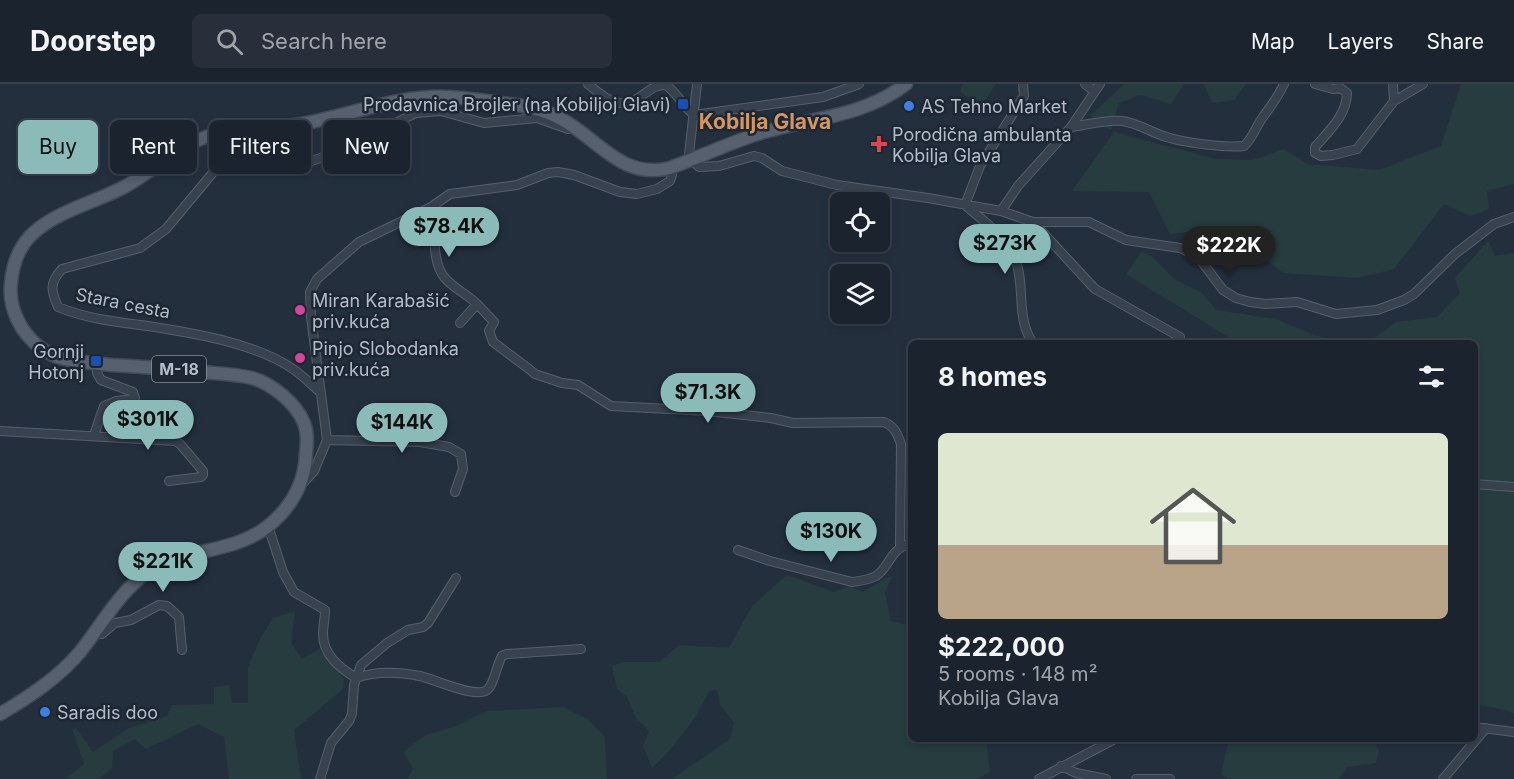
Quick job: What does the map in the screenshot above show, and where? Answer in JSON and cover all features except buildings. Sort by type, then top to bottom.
[{"type":"main road","name":"M-18","points":[[692,160],[757,134],[833,117],[866,106],[887,97],[906,84]]},
{"type":"main road","name":"Stara cesta","points":[[97,364],[57,357],[29,338],[18,321],[11,300],[10,288],[14,261],[21,246],[38,229],[56,218],[123,187],[176,153],[199,140],[216,134],[296,125],[405,100],[433,97],[457,98],[538,108],[563,120],[587,136],[608,155],[630,166],[658,171],[692,160]]},
{"type":"main road","name":"M-18","points":[[0,714],[51,679],[80,652],[122,596],[142,576],[179,556],[240,543],[268,526],[284,511],[299,488],[306,460],[305,425],[300,415],[283,396],[265,383],[250,377],[186,369],[97,364]]},
{"type":"street","points":[[588,84],[608,101],[617,103],[634,101],[651,88],[666,85],[675,92],[687,110],[694,115],[823,97],[859,84]]},
{"type":"street","points":[[697,84],[689,154],[699,167],[757,157],[782,171],[837,185],[1001,211],[1033,222],[1089,222],[1126,240],[1180,248],[1191,253],[1202,262],[1223,290],[1236,298],[1250,302],[1266,304],[1297,302],[1336,314],[1377,310],[1414,294],[1455,254],[1494,224],[1514,217]]},
{"type":"street","points":[[965,205],[980,166],[1024,96],[1023,84]]},
{"type":"street","points":[[1001,211],[1018,186],[1071,127],[1097,87],[1085,84]]},
{"type":"street","points":[[1071,127],[1120,120],[1168,138],[1244,146],[1284,84]]},
{"type":"street","points":[[1316,84],[1333,89],[1340,88],[1347,93],[1347,99],[1338,121],[1315,147],[1317,155],[1345,153],[1357,149],[1394,101],[1423,84]]},
{"type":"street","points":[[1393,84],[1394,101]]},
{"type":"street","name":"Stara cesta","points":[[321,393],[292,368],[261,353],[226,341],[106,321],[58,307],[51,291],[56,276],[62,269],[140,248],[166,229],[216,169],[224,164],[234,163],[269,170],[282,170],[321,158],[416,114],[441,111],[484,123],[537,118],[587,136]]},
{"type":"street","points":[[299,488],[314,471],[327,440],[311,317],[310,292],[317,279],[359,242],[431,207],[450,194],[517,185],[548,173],[558,172],[574,175],[620,192],[637,194],[657,189],[670,181],[672,175],[670,168]]},
{"type":"street","points":[[965,205],[1010,248],[1016,261],[1026,334],[1031,340]]},
{"type":"street","points":[[431,207],[439,268],[448,282],[477,304],[494,322],[489,332],[493,342],[535,374],[562,383],[578,385],[611,406],[707,411],[771,418],[793,423],[884,422],[897,431],[901,444],[900,546],[877,575],[866,580],[852,582],[770,561],[738,550]]},
{"type":"street","points":[[1033,222],[1095,289],[1180,338]]},
{"type":"street","points":[[460,323],[477,304]]},
{"type":"street","points":[[94,435],[104,406],[135,398],[132,392],[101,380],[97,373],[97,364]]},
{"type":"street","points":[[0,431],[175,441],[203,471],[203,475],[169,481]]},
{"type":"street","points":[[327,440],[420,442],[450,447],[461,454],[463,469],[455,492]]},
{"type":"street","points":[[1478,484],[1514,487]]},
{"type":"street","points":[[268,526],[283,572],[294,592],[325,610],[323,636],[330,657],[339,667],[356,678],[370,674],[398,673],[420,676],[464,690],[483,692],[488,690],[501,656],[581,649]]},
{"type":"street","points":[[900,546],[908,544]]},
{"type":"street","points":[[320,779],[331,743],[352,714],[356,678],[362,665],[373,653],[408,630],[423,627],[428,623],[456,578]]},
{"type":"street","points":[[94,631],[102,634],[115,623],[131,621],[159,605],[167,606],[179,617],[182,650]]},
{"type":"street","points":[[1478,727],[1514,732]]},
{"type":"street","points":[[1478,737],[1486,728]]},
{"type":"street","points":[[1039,779],[1109,742]]},
{"type":"street","points":[[1443,779],[1474,742]]},
{"type":"street","points":[[1061,766],[1076,773],[1106,779]]},
{"type":"street","points":[[1136,779],[1170,779]]},
{"type":"green space","points":[[963,84],[996,84],[982,105],[960,92]]},
{"type":"green space","points":[[1124,84],[1184,84],[1171,104],[1140,95],[1119,103],[1111,130],[1090,116]]},
{"type":"green space","points":[[1201,84],[1246,84],[1234,100],[1212,103],[1204,85]]},
{"type":"green space","points":[[1461,84],[1514,84],[1514,184],[1487,191],[1489,209],[1470,216],[1444,204],[1394,269],[1357,278],[1284,273],[1249,249],[1205,230],[1170,234],[1149,192],[1072,191],[1114,132],[1216,159],[1253,160],[1284,149],[1307,164],[1379,170],[1441,146]]},
{"type":"green space","points":[[1488,241],[1495,256],[1514,253],[1514,714],[1506,710],[1478,705],[1478,340],[1367,340],[1376,337],[1396,322],[1437,317],[1460,293],[1455,278]]},
{"type":"green space","points":[[1142,251],[1151,256],[1174,279],[1202,293],[1216,310],[1276,319],[1314,335],[1335,340],[1228,340],[1230,338],[1126,274]]},
{"type":"green space","points":[[787,575],[834,592],[849,586],[863,592],[892,576],[885,593],[891,621],[908,625],[908,742],[986,742],[990,772],[977,779],[672,779],[730,739],[734,722],[720,705],[717,690],[709,691],[684,732],[652,768],[643,746],[649,731],[636,718],[627,697],[617,689],[612,666],[623,662],[659,662],[679,645],[729,648],[752,606]]},
{"type":"green space","points":[[295,611],[291,643],[302,659],[319,649],[344,679],[343,689],[294,730],[301,779],[229,779],[224,737],[198,724],[146,749],[135,739],[113,751],[112,768],[99,779],[65,779],[84,764],[72,729],[76,728],[93,752],[129,728],[167,716],[172,705],[214,704],[214,687],[229,685],[232,703],[248,703],[248,667],[260,639],[273,618]]},
{"type":"green space","points":[[563,707],[587,719],[605,737],[607,779],[408,779],[413,768],[403,752],[426,735],[457,726],[487,711]]},
{"type":"green space","points":[[1229,742],[1375,742],[1379,750],[1376,763],[1347,767],[1339,779],[1228,779],[1221,774]]},
{"type":"place","name":"Prodavnica Brojler (na Kobiljoj Glavi)","points":[[683,104]]},
{"type":"place","name":"AS Tehno Market","points":[[909,106]]},
{"type":"place","name":"Porodična ambulanta Kobilja Glava","points":[[879,144]]},
{"type":"place","name":"Miran Karabašić priv.kuća","points":[[300,310]]},
{"type":"place","name":"Pinjo Slobodanka priv.kuća","points":[[300,358]]},
{"type":"place","name":"Gornji Hotonj","points":[[96,361]]},
{"type":"place","name":"Saradis doo","points":[[45,712]]},
{"type":"district","name":"Kobilja Glava","points":[[765,121]]}]
